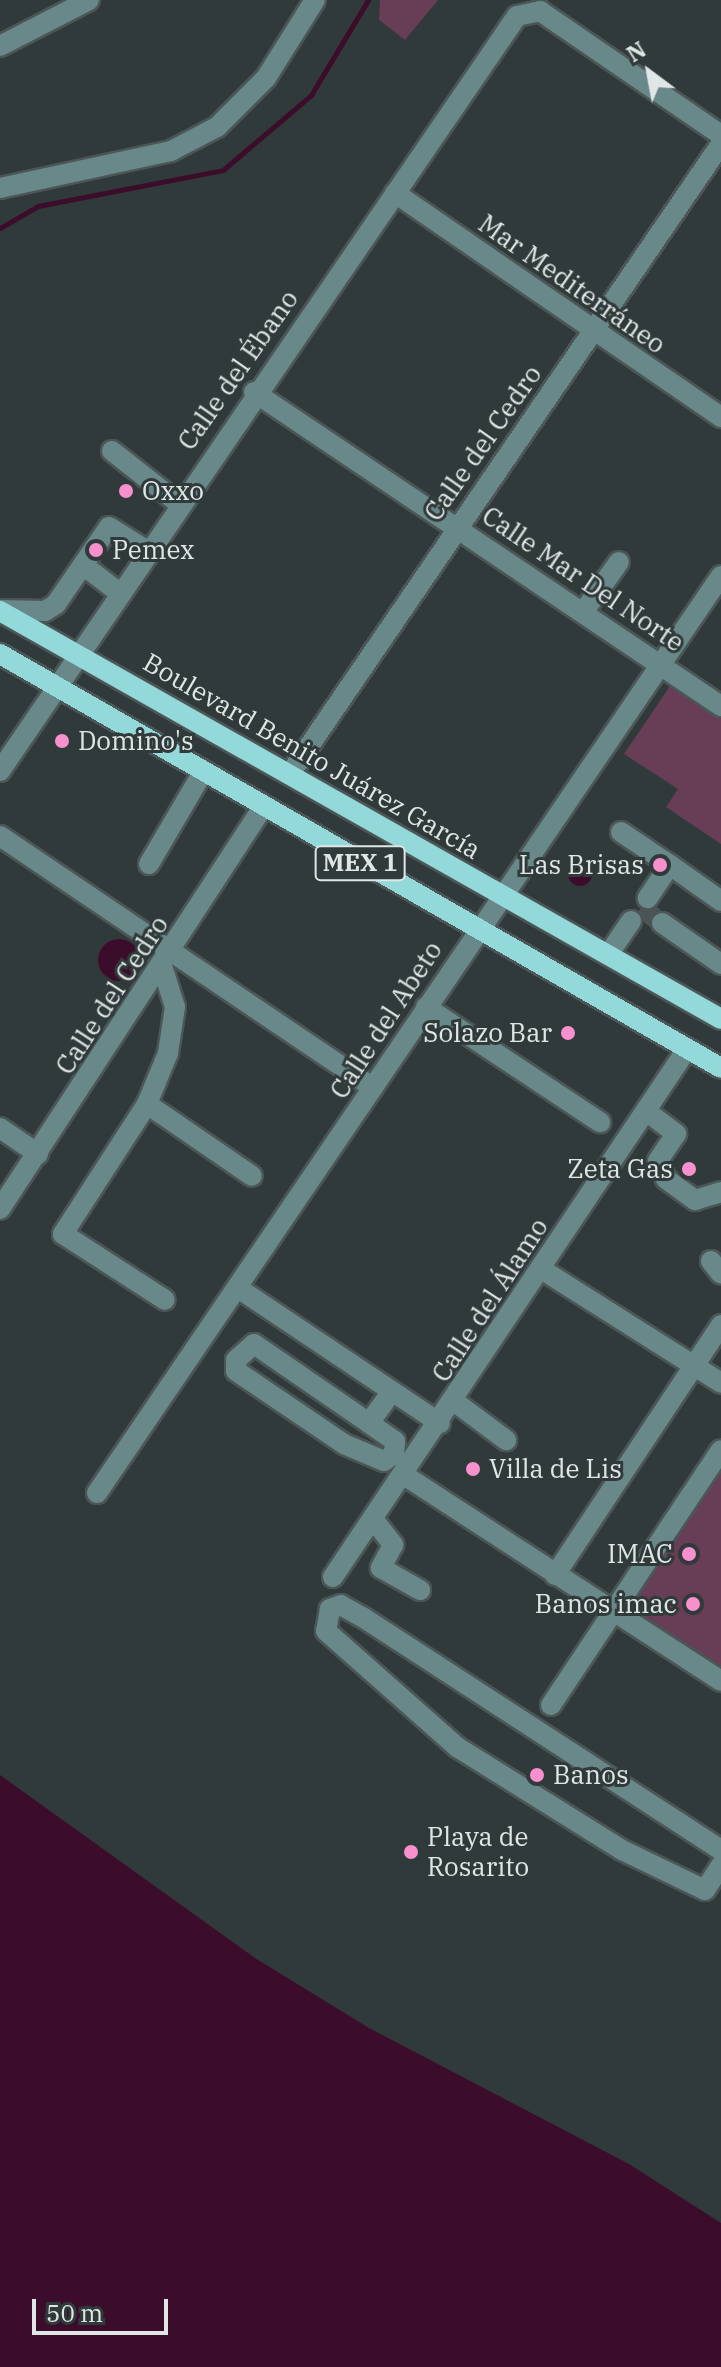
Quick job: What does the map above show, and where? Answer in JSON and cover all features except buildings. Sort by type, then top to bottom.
[{"type":"main road","name":"Boulevard Benito Juárez García","points":[[0,610],[608,955],[719,1013]]},
{"type":"main road","name":"MEX 1","points":[[0,654],[721,1068]]},
{"type":"street","points":[[0,46],[89,0]]},
{"type":"street","points":[[0,188],[171,151],[217,127],[266,78],[315,0]]},
{"type":"street","name":"Calle del Ébano","points":[[0,771],[117,591],[517,16],[530,9],[721,135]]},
{"type":"street","name":"Calle del Cedro","points":[[290,774],[457,525],[721,144]]},
{"type":"street","name":"Mar Mediterráneo","points":[[395,193],[721,417]]},
{"type":"street","name":"Calle Mar Del Norte","points":[[254,392],[457,525],[721,706]]},
{"type":"street","points":[[112,451],[178,503]]},
{"type":"street","points":[[0,610],[45,611],[109,527],[146,550]]},
{"type":"street","points":[[584,611],[619,562]]},
{"type":"street","points":[[83,565],[117,591]]},
{"type":"street","name":"Calle del Abeto","points":[[97,1493],[373,1088],[476,930],[503,896],[721,576]]},
{"type":"street","points":[[149,864],[203,772]]},
{"type":"street","name":"Calle del Cedro","points":[[0,1209],[167,959],[263,807]]},
{"type":"street","points":[[621,832],[721,901]]},
{"type":"street","points":[[0,836],[167,959],[373,1088]]},
{"type":"street","points":[[648,898],[670,865]]},
{"type":"street","points":[[608,955],[631,921]]},
{"type":"street","points":[[662,923],[721,964]]},
{"type":"street","points":[[165,1300],[63,1234],[147,1104],[175,1007],[167,959]]},
{"type":"street","points":[[426,1007],[600,1122]]},
{"type":"street","name":"Calle del Álamo","points":[[333,1577],[455,1402],[687,1049]]},
{"type":"street","points":[[147,1104],[252,1176]]},
{"type":"street","points":[[646,1111],[676,1134],[658,1161],[666,1179],[695,1200],[721,1192]]},
{"type":"street","points":[[0,1128],[38,1154]]},
{"type":"street","points":[[541,1269],[721,1383]]},
{"type":"street","points":[[238,1288],[440,1423]]},
{"type":"street","points":[[555,1575],[696,1367],[721,1325]]},
{"type":"street","points":[[254,1344],[369,1423],[395,1441],[394,1454],[384,1461],[344,1444],[236,1371],[236,1360],[254,1344]]},
{"type":"street","points":[[369,1423],[391,1393]]},
{"type":"street","points":[[455,1402],[506,1440]]},
{"type":"street","points":[[551,1705],[721,1450]]},
{"type":"street","points":[[404,1475],[721,1681]]},
{"type":"street","points":[[373,1519],[393,1545],[381,1568],[420,1590]]},
{"type":"street","points":[[721,1850],[341,1605],[324,1620],[349,1653],[457,1747],[622,1850],[705,1890],[721,1865]]},
{"type":"shaded area","points":[[380,0],[438,0],[405,40],[379,20]]},
{"type":"shaded area","points":[[672,683],[721,714],[721,844],[666,807],[678,789],[624,754]]},
{"type":"shaded area","points":[[580,862],[591,869],[592,874],[585,885],[580,886],[569,879],[568,874],[575,863]]},
{"type":"shaded area","points":[[119,939],[134,945],[140,960],[134,975],[119,981],[104,975],[98,960],[104,945]]},
{"type":"shaded area","points":[[721,1450],[721,1681],[616,1611]]},
{"type":"shaded area","points":[[0,1775],[255,1958],[369,2028],[629,2164],[721,2223],[721,2367],[0,2367]]},
{"type":"waterway","points":[[0,228],[38,206],[223,170],[311,95],[368,0]]},
{"type":"tunnel","points":[[641,908],[662,923]]},
{"type":"place","name":"Oxxo","points":[[126,491]]},
{"type":"place","name":"Pemex","points":[[96,550]]},
{"type":"place","name":"Domino's","points":[[62,741]]},
{"type":"place","name":"Las Brisas","points":[[660,865]]},
{"type":"place","name":"Solazo Bar","points":[[568,1033]]},
{"type":"place","name":"Zeta Gas","points":[[689,1169]]},
{"type":"place","name":"Villa de Lis","points":[[473,1469]]},
{"type":"place","name":"IMAC","points":[[689,1554]]},
{"type":"place","name":"Banos imac","points":[[693,1604]]},
{"type":"place","name":"Banos","points":[[537,1775]]},
{"type":"place","name":"Playa de Rosarito","points":[[411,1852]]}]
